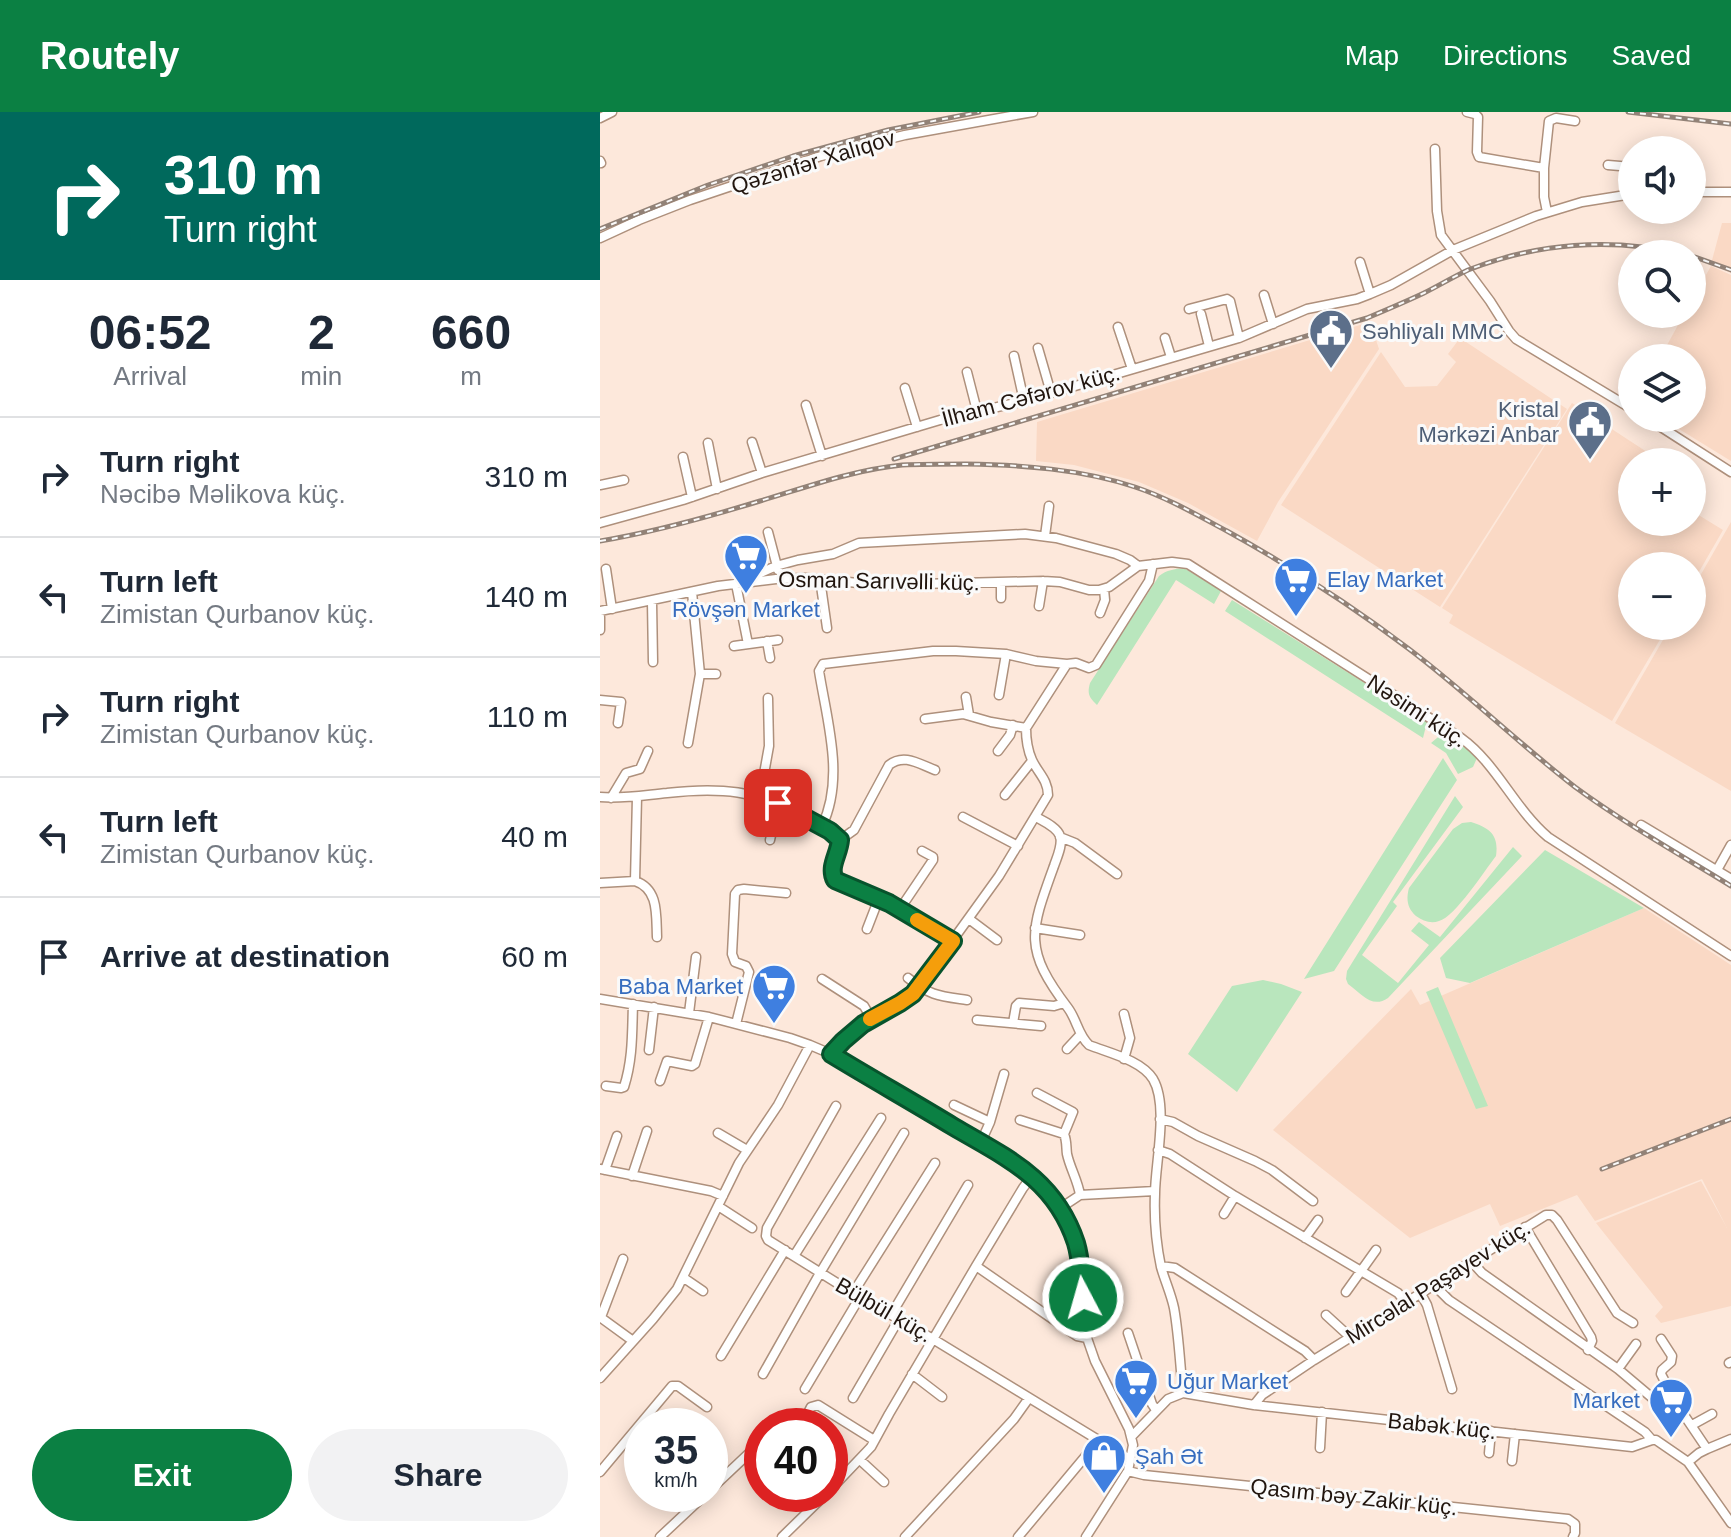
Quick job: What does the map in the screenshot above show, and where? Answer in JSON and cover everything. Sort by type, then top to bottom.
[{"type":"street","points":[[600,118],[612,112]]},
{"type":"street","name":"Qəzənfər Xalıqov","points":[[600,238],[690,200],[821,156],[905,135],[1033,112]]},
{"type":"street","points":[[1467,112],[1478,117],[1479,157],[1544,168]]},
{"type":"street","points":[[1547,212],[1544,168],[1549,121],[1556,118],[1575,121]]},
{"type":"street","points":[[1435,149],[1441,235],[1511,335],[1618,400]]},
{"type":"street","points":[[1608,165],[1618,166]]},
{"type":"street","points":[[1706,192],[1731,192]]},
{"type":"street","name":"İlham Cəfərov küç.","points":[[600,523],[917,427],[1024,401],[1239,338],[1318,305],[1341,303],[1370,294],[1453,250],[1547,212],[1618,196]]},
{"type":"street","points":[[1360,262],[1370,294]]},
{"type":"street","points":[[1264,295],[1273,324]]},
{"type":"street","points":[[1189,309],[1227,299],[1239,338]]},
{"type":"street","points":[[1201,314],[1209,346]]},
{"type":"street","points":[[1118,327],[1132,369]]},
{"type":"street","points":[[1165,338],[1171,357]]},
{"type":"street","points":[[1038,348],[1051,393]]},
{"type":"street","points":[[1014,356],[1024,401]]},
{"type":"street","points":[[967,372],[977,411]]},
{"type":"street","points":[[905,388],[917,427]]},
{"type":"street","points":[[806,405],[822,456]]},
{"type":"street","points":[[1669,432],[1731,472]]},
{"type":"street","points":[[752,442],[762,473]]},
{"type":"street","points":[[708,443],[717,489]]},
{"type":"street","points":[[683,457],[692,497]]},
{"type":"street","points":[[600,485],[624,480]]},
{"type":"street","points":[[1045,536],[1049,506]]},
{"type":"street","points":[[768,532],[780,579]]},
{"type":"street","points":[[748,644],[736,584],[776,566],[833,554],[867,541],[1025,534],[1116,554],[1138,566]]},
{"type":"street","name":"Nəsimi küç.","points":[[1153,564],[1181,563],[1195,567],[1461,738],[1479,753],[1548,837],[1731,956]]},
{"type":"street","points":[[822,826],[829,807],[833,766],[819,671],[823,664],[933,651],[982,651],[1042,662],[1076,663],[1089,668],[1096,665],[1149,581],[1153,564],[1138,566],[1104,589],[1105,600],[1100,613]]},
{"type":"street","points":[[606,569],[612,609]]},
{"type":"street","name":"Osman Sarıvəlli küç.","points":[[600,614],[692,592],[780,579],[880,585],[1043,581],[1089,590],[1104,589]]},
{"type":"street","points":[[820,579],[827,628]]},
{"type":"street","points":[[1039,606],[1043,581]]},
{"type":"street","points":[[1001,582],[1001,598]]},
{"type":"street","points":[[688,743],[700,674],[692,592]]},
{"type":"street","points":[[652,602],[653,662]]},
{"type":"street","points":[[600,614],[600,630]]},
{"type":"street","points":[[734,646],[778,640]]},
{"type":"street","points":[[767,641],[770,658]]},
{"type":"street","points":[[999,695],[1006,654]]},
{"type":"street","points":[[831,1054],[852,1032],[907,999],[919,987],[999,876],[1046,801],[1047,784],[1032,761],[1026,728],[1067,664]]},
{"type":"street","points":[[700,674],[716,674]]},
{"type":"street","points":[[966,697],[969,715]]},
{"type":"street","points":[[760,796],[769,746],[768,698]]},
{"type":"street","points":[[600,700],[621,702],[618,723]]},
{"type":"street","points":[[925,719],[969,715],[1026,728]]},
{"type":"street","points":[[998,751],[1013,725]]},
{"type":"street","points":[[611,798],[626,773],[640,769],[648,751]]},
{"type":"street","points":[[840,840],[854,830],[889,765],[908,759],[935,770]]},
{"type":"street","points":[[1005,795],[1032,761]]},
{"type":"street","points":[[600,797],[637,797],[700,790],[760,796],[778,803],[822,826],[840,840],[832,870],[835,880],[879,898],[953,941]]},
{"type":"street","points":[[635,881],[637,797]]},
{"type":"street","points":[[770,840],[778,803]]},
{"type":"street","points":[[963,817],[1018,846]]},
{"type":"street","points":[[1036,817],[1056,830],[1060,837],[1075,843],[1117,874]]},
{"type":"street","points":[[1641,825],[1731,879]]},
{"type":"street","points":[[1060,837],[1035,928],[1034,939],[1040,964],[1075,1020],[1080,1035],[1089,1045],[1124,1059],[1149,1074],[1160,1103],[1156,1235],[1174,1310],[1183,1393],[1168,1399],[1132,1436]]},
{"type":"street","points":[[1717,870],[1731,845]]},
{"type":"street","points":[[900,909],[933,860],[922,851]]},
{"type":"street","points":[[600,883],[635,881],[645,885],[653,895],[657,937]]},
{"type":"street","points":[[736,1024],[749,972],[746,966],[735,962],[732,954],[735,894],[744,889],[786,893]]},
{"type":"street","points":[[867,929],[879,898]]},
{"type":"street","points":[[969,919],[997,940]]},
{"type":"street","points":[[1035,928],[1080,935]]},
{"type":"street","points":[[689,1013],[696,957]]},
{"type":"street","points":[[908,978],[934,995],[967,1000]]},
{"type":"street","points":[[822,979],[864,1006],[871,1018]]},
{"type":"street","points":[[600,999],[709,1017],[810,1045],[831,1054],[981,1142],[1032,1176],[1044,1188],[1070,1228],[1078,1253],[1087,1338],[1132,1436],[1128,1471],[1086,1537]]},
{"type":"street","points":[[1013,1023],[1019,1003],[1054,1006],[1064,1003]]},
{"type":"street","points":[[606,1086],[621,1088],[626,1081],[633,1004]]},
{"type":"street","points":[[649,1050],[654,1007]]},
{"type":"street","points":[[1124,1014],[1130,1038],[1124,1059]]},
{"type":"street","points":[[660,1081],[667,1061],[687,1066],[695,1064],[709,1017]]},
{"type":"street","points":[[977,1020],[1041,1026]]},
{"type":"street","points":[[1067,1049],[1080,1035]]},
{"type":"street","points":[[601,1374],[667,1302],[684,1278],[747,1150],[778,1105],[810,1045]]},
{"type":"street","points":[[981,1142],[1004,1074]]},
{"type":"street","points":[[1037,1093],[1073,1112],[1064,1134]]},
{"type":"street","points":[[954,1105],[990,1122]]},
{"type":"street","points":[[721,1356],[785,1250],[768,1240],[767,1228],[836,1106]]},
{"type":"street","points":[[794,1256],[881,1118]]},
{"type":"street","points":[[1160,1119],[1173,1122],[1272,1170],[1313,1201]]},
{"type":"street","points":[[1020,1120],[1067,1137],[1067,1155],[1080,1195]]},
{"type":"street","points":[[632,1176],[647,1131]]},
{"type":"street","points":[[718,1133],[747,1150]]},
{"type":"street","points":[[763,1374],[904,1133]]},
{"type":"street","points":[[617,1136],[603,1170],[723,1196]]},
{"type":"street","points":[[1158,1150],[1170,1154],[1398,1293],[1406,1303]]},
{"type":"street","points":[[805,1389],[935,1163]]},
{"type":"street","points":[[848,1472],[871,1447],[1032,1176]]},
{"type":"street","points":[[853,1398],[968,1185]]},
{"type":"street","points":[[1059,1209],[1080,1195],[1155,1191]]},
{"type":"street","points":[[1224,1214],[1235,1196]]},
{"type":"street","points":[[718,1206],[752,1228]]},
{"type":"street","name":"Mircəlal Paşayev küç.","points":[[1254,1405],[1262,1395],[1314,1360],[1546,1215],[1552,1215],[1557,1220],[1617,1313],[1633,1323]]},
{"type":"street","points":[[1305,1238],[1318,1220]]},
{"type":"street","points":[[1525,1227],[1591,1337],[1588,1350]]},
{"type":"street","name":"Bülbül küç.","points":[[785,1250],[1131,1460]]},
{"type":"street","points":[[1346,1292],[1376,1250]]},
{"type":"street","points":[[623,1259],[600,1317],[633,1341]]},
{"type":"street","points":[[1472,1262],[1482,1273],[1618,1369],[1663,1407],[1676,1403]]},
{"type":"street","points":[[976,1266],[1077,1336],[1087,1338]]},
{"type":"street","points":[[1161,1266],[1175,1268],[1305,1351],[1314,1360]]},
{"type":"street","points":[[684,1278],[703,1291]]},
{"type":"street","points":[[1434,1285],[1449,1300],[1688,1462],[1729,1517]]},
{"type":"street","points":[[1421,1294],[1452,1389]]},
{"type":"street","points":[[1326,1315],[1350,1337]]},
{"type":"street","points":[[1128,1333],[1156,1410]]},
{"type":"street","points":[[1661,1339],[1672,1356],[1661,1374],[1707,1449]]},
{"type":"street","points":[[1618,1369],[1636,1344]]},
{"type":"street","points":[[912,1374],[942,1397]]},
{"type":"street","points":[[600,1472],[672,1386],[678,1386],[707,1407]]},
{"type":"street","name":"Babək küç.","points":[[1183,1393],[1254,1405],[1632,1447],[1652,1440]]},
{"type":"street","points":[[905,1537],[1014,1419],[1029,1398]]},
{"type":"street","points":[[1320,1448],[1322,1412]]},
{"type":"street","points":[[1692,1425],[1712,1414]]},
{"type":"street","points":[[848,1424],[874,1440]]},
{"type":"street","points":[[1489,1453],[1491,1431]]},
{"type":"street","points":[[1512,1461],[1515,1434]]},
{"type":"street","points":[[1688,1462],[1699,1453],[1731,1439]]},
{"type":"street","points":[[1018,1537],[1099,1440]]},
{"type":"street","points":[[728,1473],[744,1458]]},
{"type":"street","points":[[860,1460],[884,1482]]},
{"type":"street","name":"Qasım bəy Zakir küç.","points":[[1128,1471],[1568,1519],[1575,1524],[1574,1533]]},
{"type":"street","points":[[660,1537],[687,1512]]},
{"type":"street","points":[[782,1537],[808,1512]]},
{"type":"shaded area","points":[[1722,223],[1731,223],[1731,273],[1711,264]]},
{"type":"shaded area","points":[[1711,266],[1731,275],[1731,461],[1684,432],[1706,432],[1706,344],[1668,344],[1676,328],[1706,328],[1706,275]]},
{"type":"shaded area","points":[[1370,322],[1379,349],[1278,502],[1257,541],[1188,503],[1139,482],[1074,465],[1036,461],[1037,422]]},
{"type":"shaded area","points":[[1460,338],[1567,409],[1440,607],[1281,505],[1381,352],[1405,387],[1437,386],[1456,362],[1448,354]]},
{"type":"shaded area","points":[[1572,403],[1641,448],[1618,448],[1618,536],[1706,536],[1706,520],[1723,530],[1706,560],[1706,552],[1618,552],[1618,640],[1660,640],[1612,721],[1449,623],[1453,615],[1442,608]]},
{"type":"shaded area","points":[[1731,522],[1731,791],[1615,723],[1663,640],[1706,640],[1706,566]]},
{"type":"shaded area","points":[[1644,908],[1731,965],[1731,1306],[1661,1323],[1655,1316],[1663,1307],[1596,1223],[1701,1181],[1727,1228],[1702,1179],[1595,1221],[1577,1195],[1500,1226],[1490,1204],[1410,1238],[1273,1130],[1411,989],[1420,1005]]},
{"type":"green space","points":[[1184,568],[1221,591],[1214,604],[1176,580],[1097,705],[1089,695],[1090,683],[1159,576]]},
{"type":"green space","points":[[1232,600],[1427,722],[1423,738],[1225,611]]},
{"type":"green space","points":[[1443,733],[1474,754],[1477,758],[1473,767],[1458,774],[1446,753],[1431,743]]},
{"type":"green space","points":[[1443,758],[1457,780],[1334,971],[1304,979]]},
{"type":"green space","points":[[1455,796],[1463,807],[1393,902],[1397,906],[1362,955],[1398,983],[1429,945],[1411,931],[1419,922],[1440,937],[1513,847],[1522,856],[1388,998],[1372,1001],[1348,984],[1347,971]]},
{"type":"green space","points":[[1471,822],[1492,833],[1496,856],[1446,918],[1427,922],[1416,916],[1409,907],[1409,888],[1453,829]]},
{"type":"green space","points":[[1545,850],[1644,908],[1470,983],[1446,978],[1440,958]]},
{"type":"green space","points":[[1263,980],[1302,992],[1237,1092],[1188,1054],[1232,986]]},
{"type":"green space","points":[[1438,987],[1488,1106],[1476,1109],[1426,992]]},
{"type":"railway","points":[[600,229],[708,185],[793,156],[888,130],[979,112]]},
{"type":"railway","points":[[1628,112],[1731,124]]},
{"type":"railway","points":[[894,459],[1367,318],[1468,270],[1494,261],[1547,249],[1618,245]]},
{"type":"railway","points":[[1706,261],[1731,270]]},
{"type":"railway","points":[[600,541],[701,518],[848,475],[902,465],[1030,467],[1073,472],[1135,487],[1227,531],[1343,602],[1430,665],[1575,787],[1731,886]]},
{"type":"railway","points":[[1602,1169],[1731,1119]]},
{"type":"slow traffic","points":[[870,1019],[913,994],[953,941],[917,920]]},
{"type":"place","name":"Səhliyalı MMC","points":[[1331,370]]},
{"type":"place","name":"Kristal Mərkəzi Anbar","points":[[1590,461]]},
{"type":"place","name":"Rövşən Market","points":[[746,595]]},
{"type":"place","name":"Elay Market","points":[[1296,618]]},
{"type":"place","name":"Baba Market","points":[[774,1025]]},
{"type":"place","name":"Uğur Market","points":[[1136,1420]]},
{"type":"place","name":"Market","points":[[1671,1439]]},
{"type":"place","name":"Şah Ət","points":[[1104,1495]]},
{"type":"route","points":[[778,803],[830,831],[840,840],[832,870],[835,880],[889,903],[953,941],[913,994],[871,1018],[831,1054],[1038,1180],[1070,1228],[1078,1253],[1083,1298]]}]
